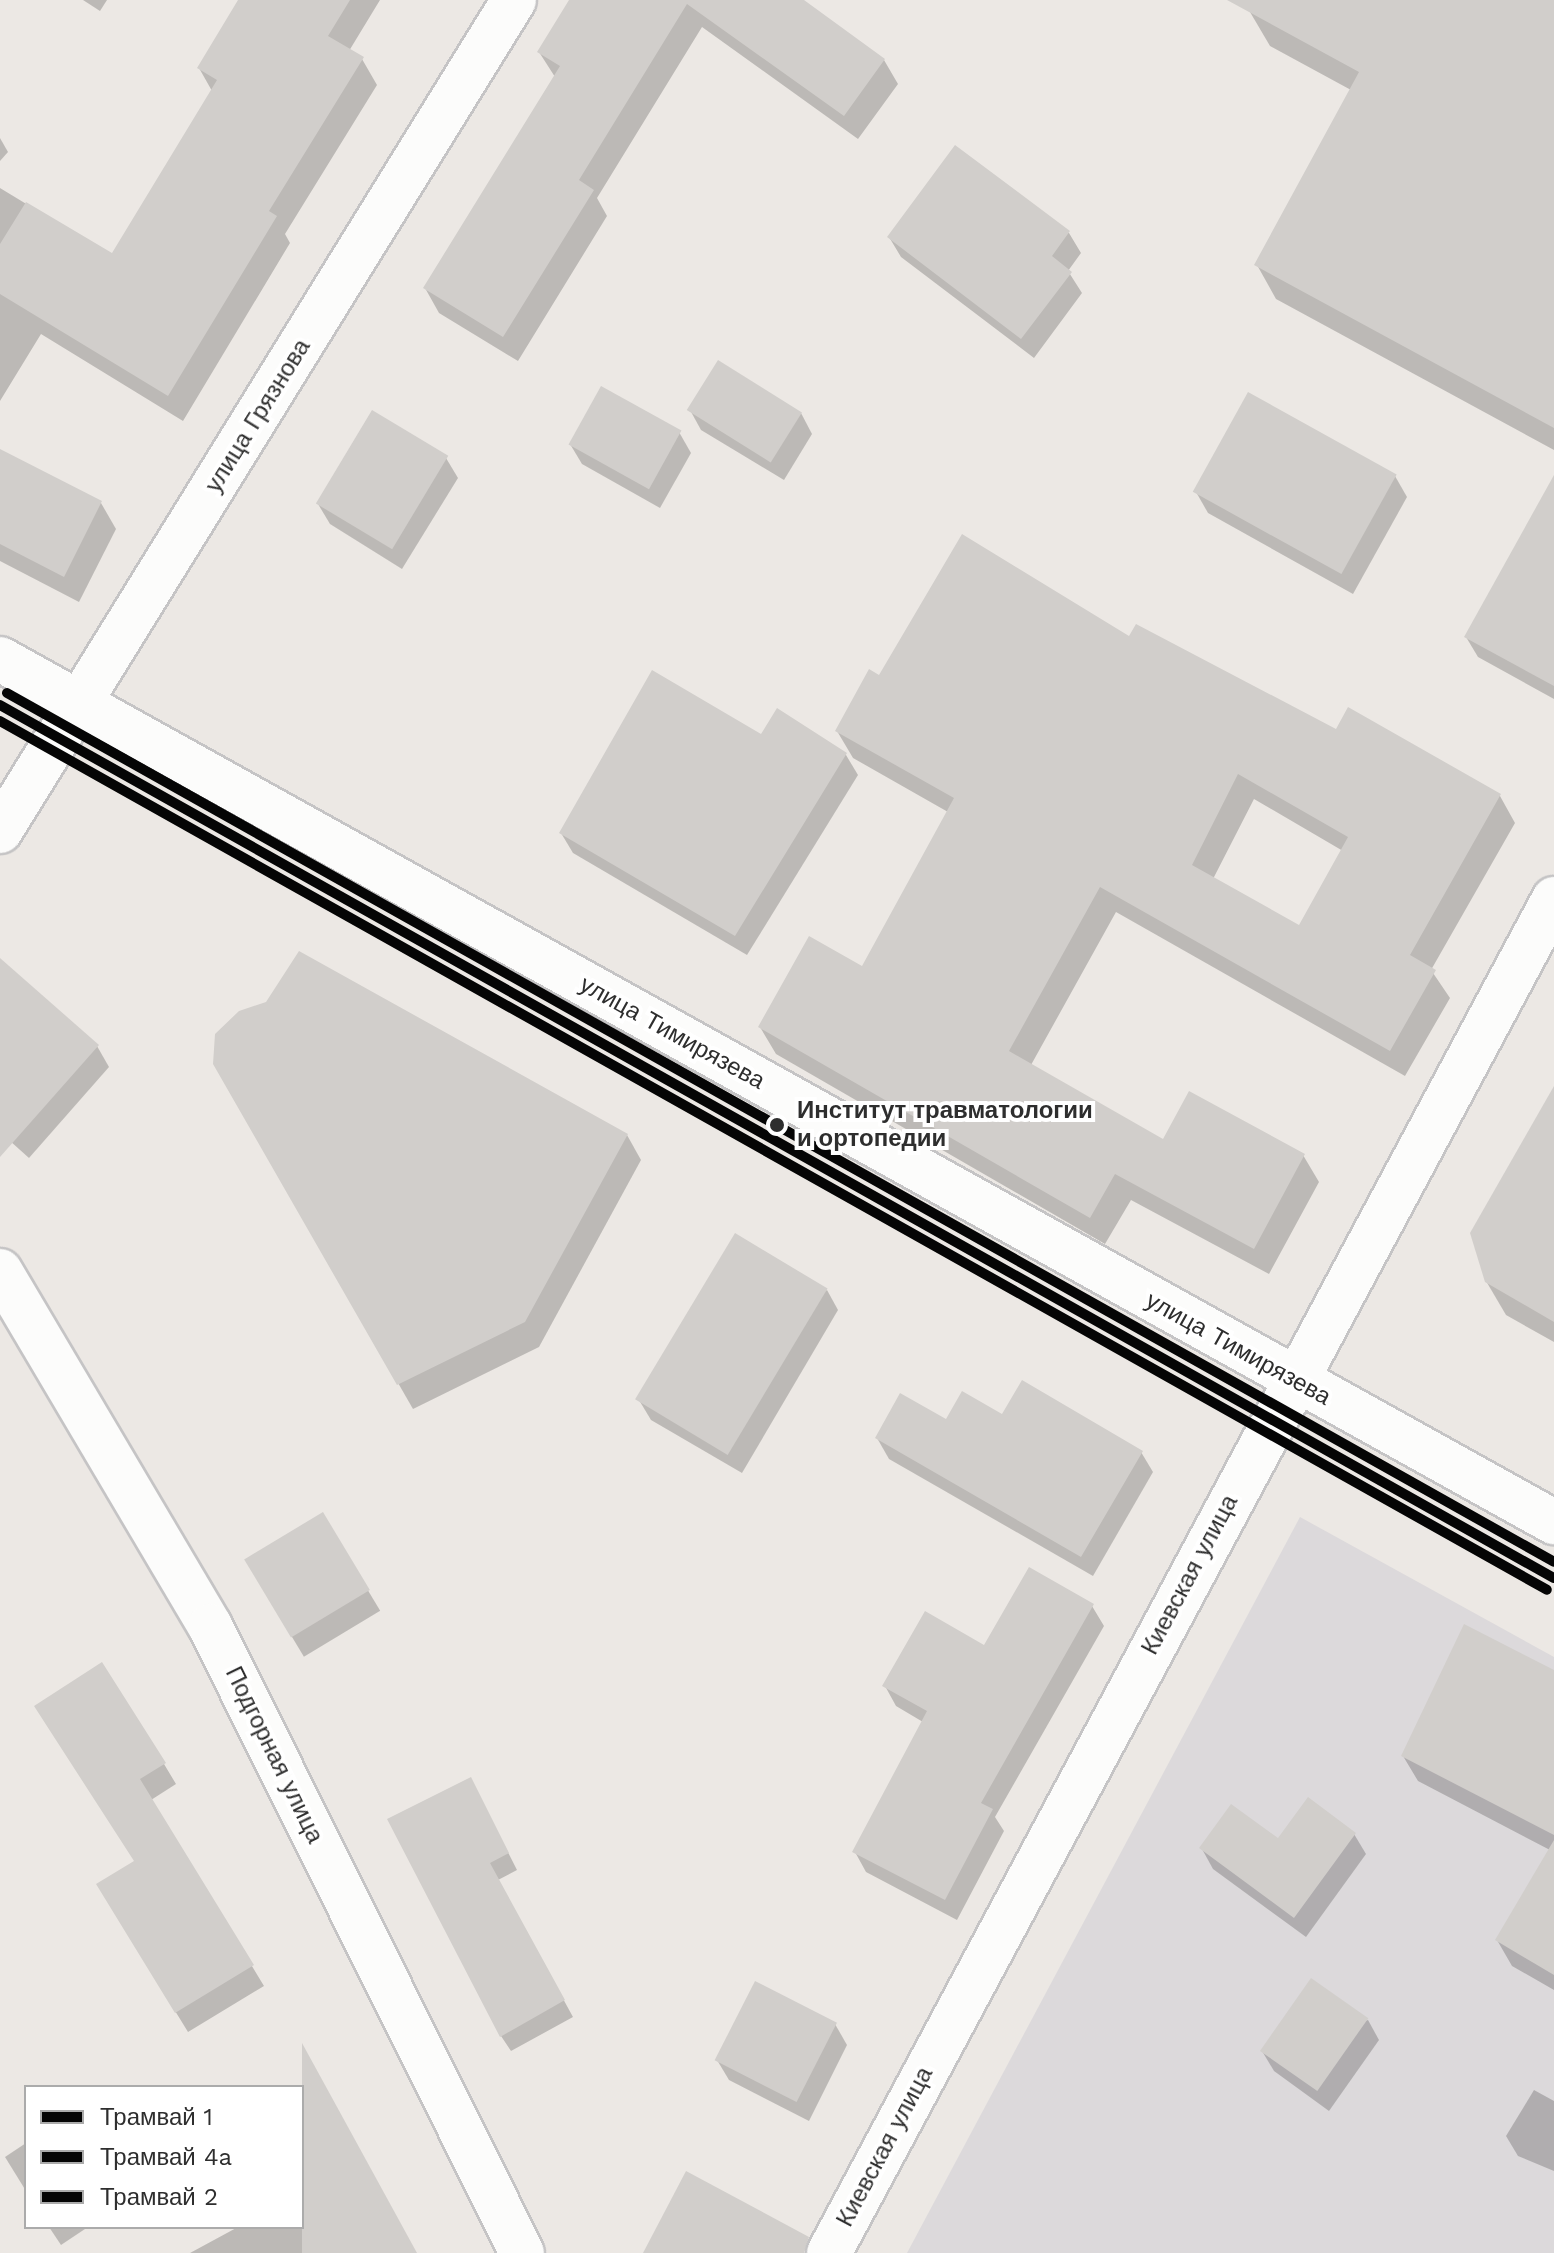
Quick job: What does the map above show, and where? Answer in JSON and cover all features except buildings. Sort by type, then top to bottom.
[{"type":"street","name":"улица Грязнова","points":[[0,831],[82,705],[514,0]]},
{"type":"street","name":"улица Тимирязева","points":[[0,659],[1293,1380],[1554,1522]]},
{"type":"street","name":"Киевская улица","points":[[829,2253],[1293,1380],[1554,899]]},
{"type":"street","name":"Подгорная улица","points":[[0,1271],[210,1626],[522,2253]]},
{"type":"shaded area","points":[[1300,1517],[1554,1657],[1554,2253],[907,2253]]},
{"type":"tram line","name":"2","points":[[7,693],[1554,1562]]},
{"type":"tram line","name":"1","points":[[0,705],[1554,1578]]},
{"type":"tram line","name":"4a","points":[[0,721],[1547,1590]]},
{"type":"place","name":"Институт травматологии и ортопедии","points":[[777,1125]]}]
